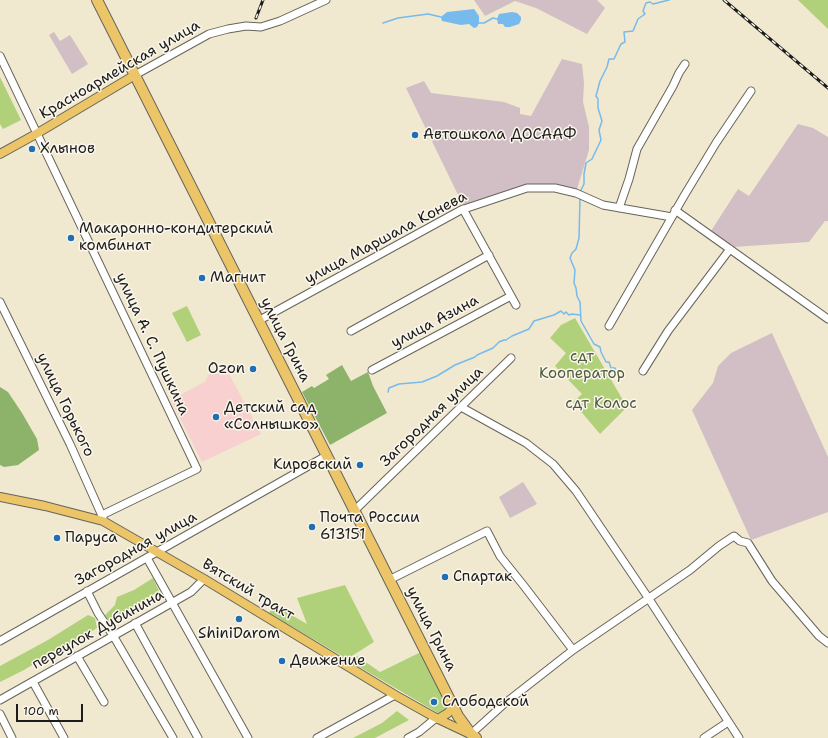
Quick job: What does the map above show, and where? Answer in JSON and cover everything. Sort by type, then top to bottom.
[{"type":"highway","name":"улица Грина","points":[[97,0],[452,704],[461,721],[473,736]]},
{"type":"main road","name":"Красноармейская улица","points":[[0,154],[135,75]]},
{"type":"main road","name":"Вятский тракт","points":[[0,497],[103,518],[395,695],[473,736]]},
{"type":"main road","points":[[437,718],[448,713],[452,708],[452,704]]},
{"type":"street","name":"Красноармейская улица","points":[[135,75],[209,34],[246,26],[261,27],[274,23],[326,0]]},
{"type":"street","name":"улица А. С. Пушкина","points":[[0,56],[197,469],[103,518]]},
{"type":"street","points":[[619,208],[637,149],[685,64]]},
{"type":"street","points":[[609,326],[716,143],[751,91]]},
{"type":"street","name":"улица Маршала Конева","points":[[258,321],[463,209],[527,188],[555,188],[580,195],[603,205],[674,213]]},
{"type":"street","points":[[463,209],[516,306]]},
{"type":"street","points":[[674,213],[715,237],[828,319]]},
{"type":"street","points":[[643,371],[668,331],[730,249]]},
{"type":"street","points":[[351,331],[489,255]]},
{"type":"street","name":"улица Азина","points":[[372,370],[511,296]]},
{"type":"street","name":"улица Горького","points":[[0,302],[70,444],[103,518]]},
{"type":"street","name":"Загородная улица","points":[[354,511],[511,358]]},
{"type":"street","points":[[461,407],[526,443],[553,464],[576,491],[740,738]]},
{"type":"street","name":"Загородная улица","points":[[0,641],[326,456]]},
{"type":"street","name":"улица Грина","points":[[389,580],[487,531],[500,556],[573,650]]},
{"type":"street","points":[[473,736],[504,704],[573,650],[690,570],[718,546],[734,536],[748,543],[772,581],[819,636],[828,643]]},
{"type":"street","points":[[147,558],[248,738]]},
{"type":"street","name":"переулок Дубинина","points":[[0,700],[77,656],[114,637],[135,623],[172,604],[192,592],[204,579]]},
{"type":"street","points":[[87,591],[98,613],[114,637],[173,738]]},
{"type":"street","points":[[135,623],[198,738]]},
{"type":"street","points":[[77,656],[104,702]]},
{"type":"street","points":[[33,682],[64,738]]},
{"type":"street","points":[[317,738],[395,695]]},
{"type":"street","points":[[0,714],[12,738]]},
{"type":"street","points":[[408,738],[419,732],[437,718]]},
{"type":"street","points":[[704,738],[728,722]]},
{"type":"shaded area","points":[[474,0],[597,0],[605,8],[587,34],[536,8],[515,1],[485,16]]},
{"type":"shaded area","points":[[54,32],[60,41],[70,35],[88,64],[72,74],[49,35]]},
{"type":"shaded area","points":[[562,59],[582,64],[584,83],[583,102],[589,127],[589,150],[577,189],[540,185],[524,187],[463,205],[406,88],[424,81],[431,93],[504,102],[520,108],[520,114],[531,116]]},
{"type":"shaded area","points":[[798,124],[813,128],[828,137],[828,221],[825,221],[809,242],[733,247],[711,231],[738,189],[749,196]]},
{"type":"shaded area","points":[[772,333],[828,457],[828,512],[751,540],[692,410],[713,383],[718,366],[731,353]]},
{"type":"shaded area","name":"Детский сад «Солнышко»","points":[[225,366],[261,434],[202,462],[171,400],[206,381],[208,375]]},
{"type":"shaded area","points":[[523,482],[537,504],[510,518],[499,497]]},
{"type":"green space","points":[[798,0],[828,0],[828,29]]},
{"type":"green space","points":[[0,77],[21,120],[3,129],[0,124]]},
{"type":"green space","points":[[187,306],[201,335],[187,342],[172,313]]},
{"type":"green space","points":[[575,318],[627,407],[600,434],[573,402],[582,394],[555,366],[566,353],[550,338],[561,325]]},
{"type":"green space","points":[[342,365],[351,381],[368,372],[373,386],[387,413],[330,445],[302,392],[312,386],[314,388],[329,379],[326,375]]},
{"type":"green space","points":[[0,387],[8,392],[22,413],[37,439],[39,450],[18,465],[4,467],[0,465]]},
{"type":"green space","points":[[153,578],[159,591],[108,622],[105,615],[115,605],[117,597],[134,590]]},
{"type":"green space","points":[[345,585],[374,642],[347,659],[269,613],[274,605],[307,624],[297,598]]},
{"type":"green space","points":[[88,615],[95,618],[97,628],[78,640],[55,651],[24,670],[0,682],[0,666],[48,640]]},
{"type":"green space","points":[[421,652],[446,701],[446,708],[443,712],[438,713],[351,662],[357,656],[380,672]]},
{"type":"green space","points":[[397,711],[409,720],[375,738],[353,738],[382,723]]},
{"type":"water","points":[[474,9],[479,16],[479,23],[477,27],[474,28],[469,24],[461,25],[442,21],[441,17],[447,12]]},
{"type":"water","points":[[512,12],[517,13],[521,17],[519,24],[505,27],[503,24],[498,24],[497,19],[499,14]]},
{"type":"waterway","points":[[580,192],[584,184],[586,163],[592,159],[601,140],[599,130],[602,121],[598,108],[598,99],[596,96],[609,59],[614,59],[621,44],[625,42],[624,32],[633,31],[638,19],[645,14],[643,11],[646,3],[650,2],[653,4],[669,0]]},
{"type":"waterway","points":[[383,23],[398,18],[428,14],[441,17]]},
{"type":"waterway","points":[[479,23],[484,23],[493,18],[497,19]]},
{"type":"waterway","points":[[580,198],[579,238],[576,249],[570,258],[575,270],[574,283],[580,302],[581,321],[594,344],[600,347],[606,362],[609,362],[611,368],[615,368],[619,377]]},
{"type":"waterway","points":[[388,392],[389,388],[399,384],[422,382],[437,376],[455,365],[493,348],[499,342],[529,329],[534,321],[554,315],[561,311],[564,314],[566,312],[569,315],[580,315]]},
{"type":"railway","points":[[256,18],[263,0]]},
{"type":"railway","points":[[724,0],[828,88]]},
{"type":"place","name":"Автошкола ДОСААФ","points":[[415,135]]},
{"type":"place","name":"Хлынов","points":[[32,149]]},
{"type":"place","name":"Макаронно-кондитерский комбинат","points":[[71,238]]},
{"type":"place","name":"Магнит","points":[[202,278]]},
{"type":"place","name":"Ozon","points":[[253,369]]},
{"type":"place","name":"Детский сад «Солнышко»","points":[[216,417]]},
{"type":"place","name":"Кировский","points":[[360,465]]},
{"type":"place","name":"Почта России 613151","points":[[312,527]]},
{"type":"place","name":"Паруса","points":[[57,538]]},
{"type":"place","name":"Спартак","points":[[445,577]]},
{"type":"place","name":"ShiniDarom","points":[[239,619]]},
{"type":"place","name":"Движение","points":[[282,661]]},
{"type":"place","name":"Слободской","points":[[434,702]]},
{"type":"park label","name":"сдт Кооператор","points":[[582,366]]},
{"type":"park label","name":"сдт Колос","points":[[601,404]]}]
